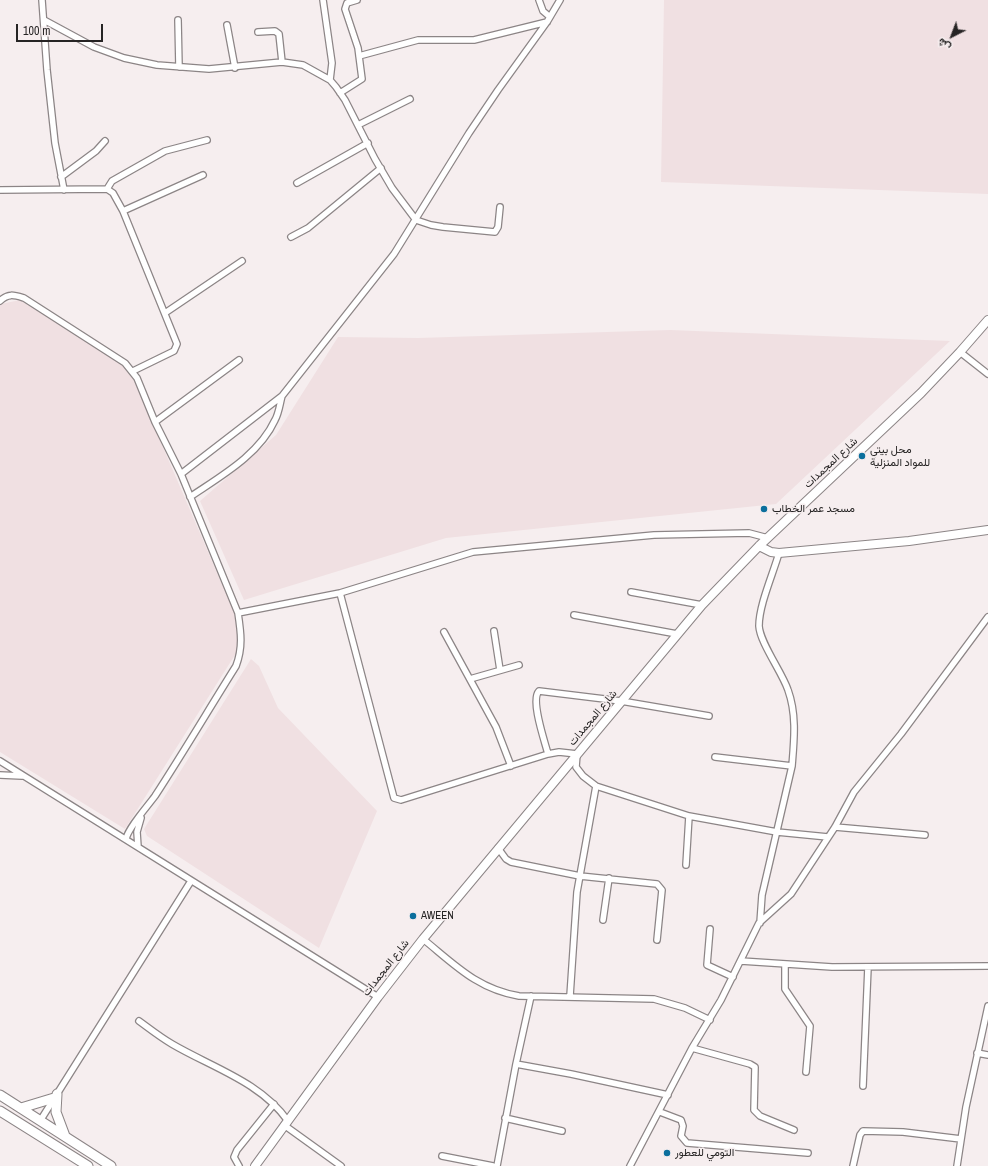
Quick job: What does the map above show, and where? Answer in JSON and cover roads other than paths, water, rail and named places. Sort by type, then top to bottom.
[{"type":"main road","name":"شارع المجمدات","points":[[256,1166],[378,997],[423,939],[702,605],[759,546],[867,446],[960,352],[988,320]]},
{"type":"main road","points":[[759,546],[771,552],[779,553],[909,541],[988,530]]},
{"type":"main road","points":[[0,1095],[111,1166]]},
{"type":"main road","points":[[22,1108],[56,1096],[56,1112],[65,1136]]},
{"type":"main road","points":[[0,1111],[88,1166]]},
{"type":"street","points":[[42,0],[55,143],[64,190]]},
{"type":"street","points":[[323,0],[332,63],[330,80]]},
{"type":"street","points":[[340,93],[362,79],[359,56],[346,9],[347,3],[357,0]]},
{"type":"street","points":[[539,0],[548,20]]},
{"type":"street","points":[[180,474],[282,396],[394,254],[498,90],[548,20],[560,0]]},
{"type":"street","points":[[44,20],[94,47],[124,58],[179,67],[209,69],[235,68],[282,62],[303,65],[330,80],[340,93],[392,188],[416,220],[430,225],[443,227],[495,232],[498,228],[500,207]]},
{"type":"street","points":[[178,20],[179,67]]},
{"type":"street","points":[[359,56],[418,40],[474,40],[548,20]]},
{"type":"street","points":[[227,25],[235,68]]},
{"type":"street","points":[[258,32],[275,31],[279,34],[282,62]]},
{"type":"street","points":[[358,125],[410,99]]},
{"type":"street","points":[[107,189],[112,181],[165,151],[207,140]]},
{"type":"street","points":[[61,177],[90,155],[105,141]]},
{"type":"street","points":[[297,183],[368,143]]},
{"type":"street","points":[[291,237],[308,228],[381,168]]},
{"type":"street","points":[[123,211],[203,175]]},
{"type":"street","points":[[0,190],[107,189],[113,193],[123,211],[176,340],[176,348],[174,352],[133,371]]},
{"type":"street","points":[[165,313],[242,261]]},
{"type":"street","points":[[0,301],[5,296],[10,295],[24,298],[119,359],[133,371],[190,497],[238,613],[242,636],[241,652],[236,666],[142,816],[129,830],[126,839]]},
{"type":"street","points":[[960,352],[988,374]]},
{"type":"street","points":[[155,422],[239,360]]},
{"type":"street","points":[[190,497],[236,466],[259,443],[275,420],[282,396]]},
{"type":"street","points":[[238,613],[340,593],[473,552],[654,535],[749,533],[768,538]]},
{"type":"street","points":[[760,923],[762,895],[792,766],[794,722],[792,705],[788,690],[762,639],[759,628],[760,615],[779,553]]},
{"type":"street","points":[[631,592],[702,605]]},
{"type":"street","points":[[340,593],[394,798],[401,800],[548,754],[559,752],[577,754],[576,766],[583,776],[596,786],[689,816],[777,832],[828,837]]},
{"type":"street","points":[[574,615],[677,634]]},
{"type":"street","points":[[630,1166],[660,1112],[692,1048],[710,1020],[760,923],[791,894],[835,827],[854,792],[901,734],[988,617]]},
{"type":"street","points":[[494,631],[500,670]]},
{"type":"street","points":[[444,632],[496,726],[511,766]]},
{"type":"street","points":[[470,679],[519,664]]},
{"type":"street","points":[[548,754],[538,716],[536,696],[539,691],[621,701],[709,716]]},
{"type":"street","points":[[715,757],[792,766]]},
{"type":"street","points":[[0,761],[126,839],[191,882],[378,997]]},
{"type":"street","points":[[0,775],[23,776]]},
{"type":"street","points":[[570,996],[576,892],[596,786]]},
{"type":"street","points":[[138,847],[137,832],[142,816]]},
{"type":"street","points":[[686,865],[689,816]]},
{"type":"street","points":[[835,827],[925,835]]},
{"type":"street","points":[[498,848],[506,859],[511,862],[580,876],[657,884],[662,890],[657,940]]},
{"type":"street","points":[[603,920],[609,878]]},
{"type":"street","points":[[40,1121],[191,882]]},
{"type":"street","points":[[710,929],[707,965],[733,977]]},
{"type":"street","points":[[423,939],[486,987],[504,993],[531,996],[654,999],[685,1008],[710,1020]]},
{"type":"street","points":[[741,961],[832,967],[988,966]]},
{"type":"street","points":[[785,964],[785,989],[810,1026],[806,1072]]},
{"type":"street","points":[[863,1086],[868,967]]},
{"type":"street","points":[[497,1166],[505,1118],[531,996]]},
{"type":"street","points":[[957,1166],[977,1053],[988,1006]]},
{"type":"street","points":[[139,1021],[172,1044],[240,1080],[274,1104],[286,1123],[341,1166]]},
{"type":"street","points":[[692,1048],[756,1067],[754,1110],[760,1116],[794,1130]]},
{"type":"street","points":[[977,1053],[988,1055]]},
{"type":"street","points":[[516,1064],[668,1095]]},
{"type":"street","points":[[239,1166],[234,1157],[237,1150],[274,1104]]},
{"type":"street","points":[[660,1112],[681,1120],[683,1126],[681,1136],[687,1143],[808,1153]]},
{"type":"street","points":[[505,1118],[562,1131]]},
{"type":"street","points":[[853,1166],[860,1135],[863,1131],[903,1132],[961,1139]]},
{"type":"street","points":[[442,1156],[493,1166]]},
{"type":"place","name":"محل بيتي للمواد المنزلية","points":[[862,456]]},
{"type":"place","name":"مسجد عمر الخطاب","points":[[764,509]]},
{"type":"place","name":"AWEEN","points":[[413,916]]},
{"type":"place","name":"التومي للعطور","points":[[667,1153]]}]
